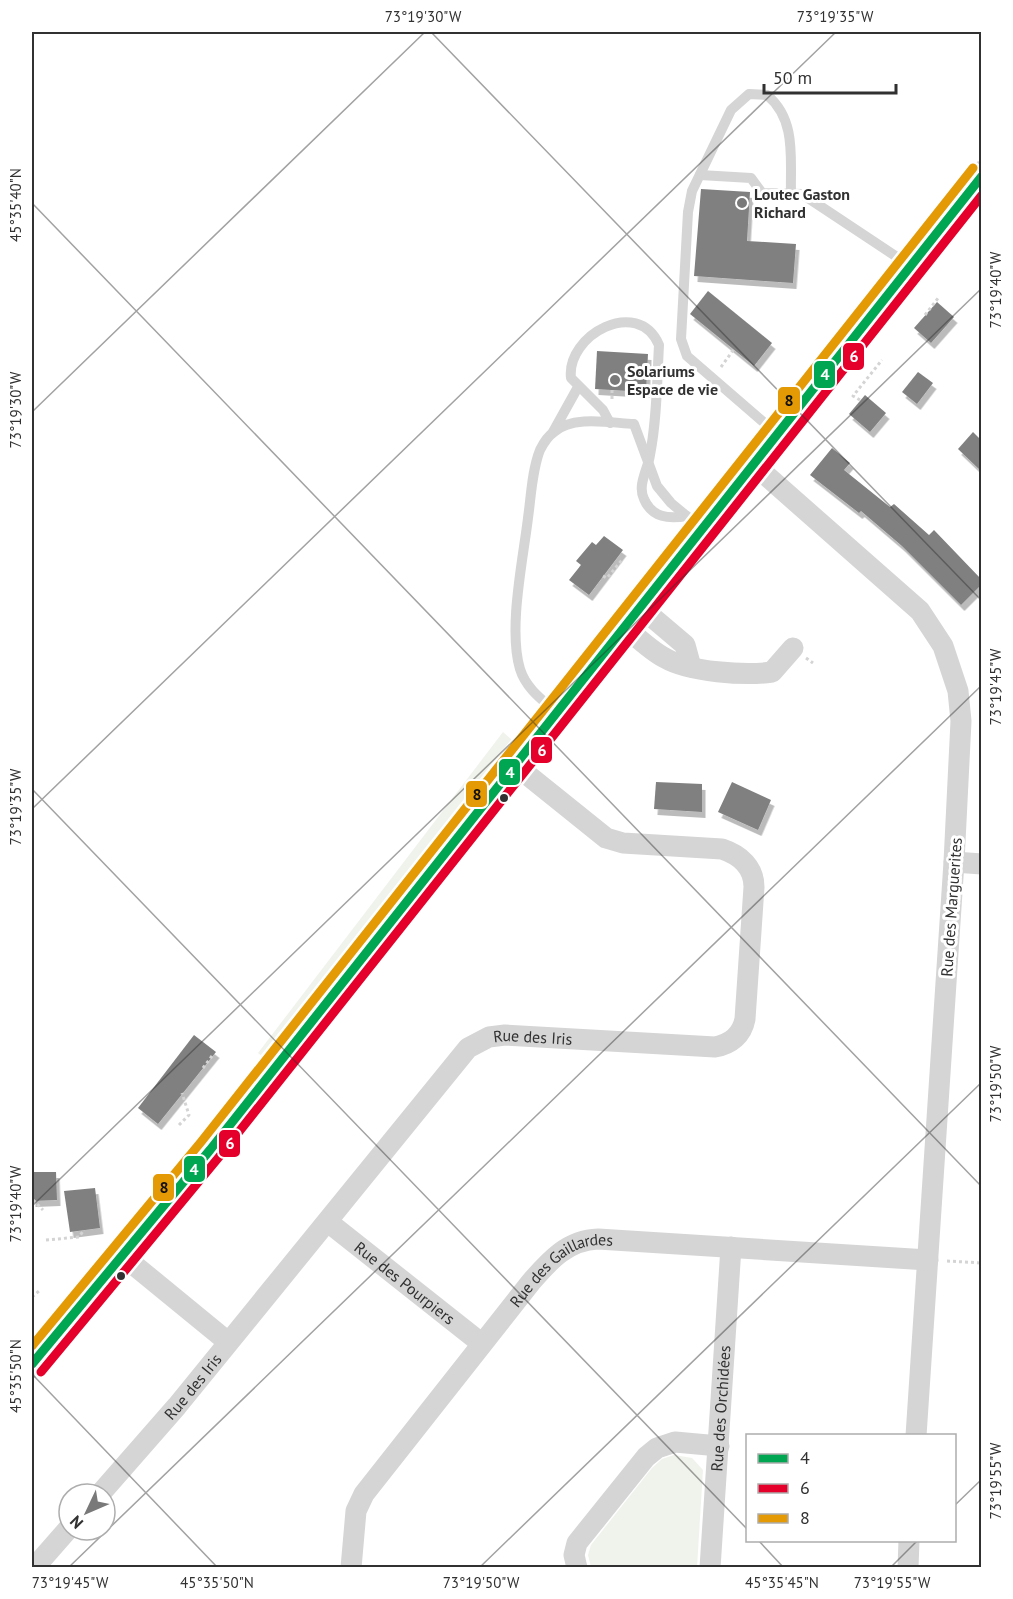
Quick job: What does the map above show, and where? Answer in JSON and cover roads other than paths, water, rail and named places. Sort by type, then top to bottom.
[{"type":"street","points":[[32,1364],[123,1256],[632,616],[694,522],[752,463],[981,175]]},
{"type":"street","name":"Rue des Marguerites","points":[[752,463],[909,600],[928,620],[953,670],[961,710],[934,1260],[916,1434]]},
{"type":"street","points":[[632,616],[662,657],[691,667],[769,672],[793,648]]},
{"type":"street","name":"Rue des Iris","points":[[110,1482],[177,1406],[328,1222],[462,1052],[482,1040],[511,1035],[715,1047],[730,1043],[744,1026],[754,887],[751,873],[744,862],[736,854],[723,849],[623,843],[606,838],[514,764]]},
{"type":"street","points":[[954,862],[981,864]]},
{"type":"street","name":"Rue des Pourpiers","points":[[328,1222],[481,1343]]},
{"type":"street","name":"Rue des Gaillardes","points":[[351,1568],[355,1519],[360,1499],[481,1343],[547,1264],[556,1255],[582,1240],[598,1239],[934,1260]]},
{"type":"street","name":"Rue des Orchidées","points":[[710,1568],[731,1247]]},
{"type":"street","points":[[123,1256],[228,1342]]},
{"type":"street","points":[[577,1568],[574,1555],[577,1543],[646,1457],[669,1443],[719,1446]]},
{"type":"street","points":[[38,1566],[58,1542]]},
{"type":"street","points":[[908,1568],[909,1542]]},
{"type":"lane","points":[[776,433],[687,356],[681,339],[688,212],[700,174],[730,110],[741,99],[758,93],[774,100],[786,119],[790,133],[791,194]]},
{"type":"lane","points":[[700,174],[751,178],[762,193],[802,194],[909,265]]},
{"type":"lane","points":[[610,423],[603,410],[571,378],[570,370],[574,355],[598,331],[621,320],[631,322],[656,338],[659,345],[649,463],[642,490],[649,507],[661,516],[694,522]]},
{"type":"lane","points":[[556,711],[527,683],[520,669],[517,647],[518,603],[537,459],[543,444],[553,432],[578,387]]},
{"type":"lane","points":[[553,432],[575,423],[634,424],[664,495],[694,522]]},
{"type":"place","name":"Loutec Gaston Richard","points":[[742,203]]},
{"type":"place","name":"Solariums Espace de vie","points":[[615,380]]}]
